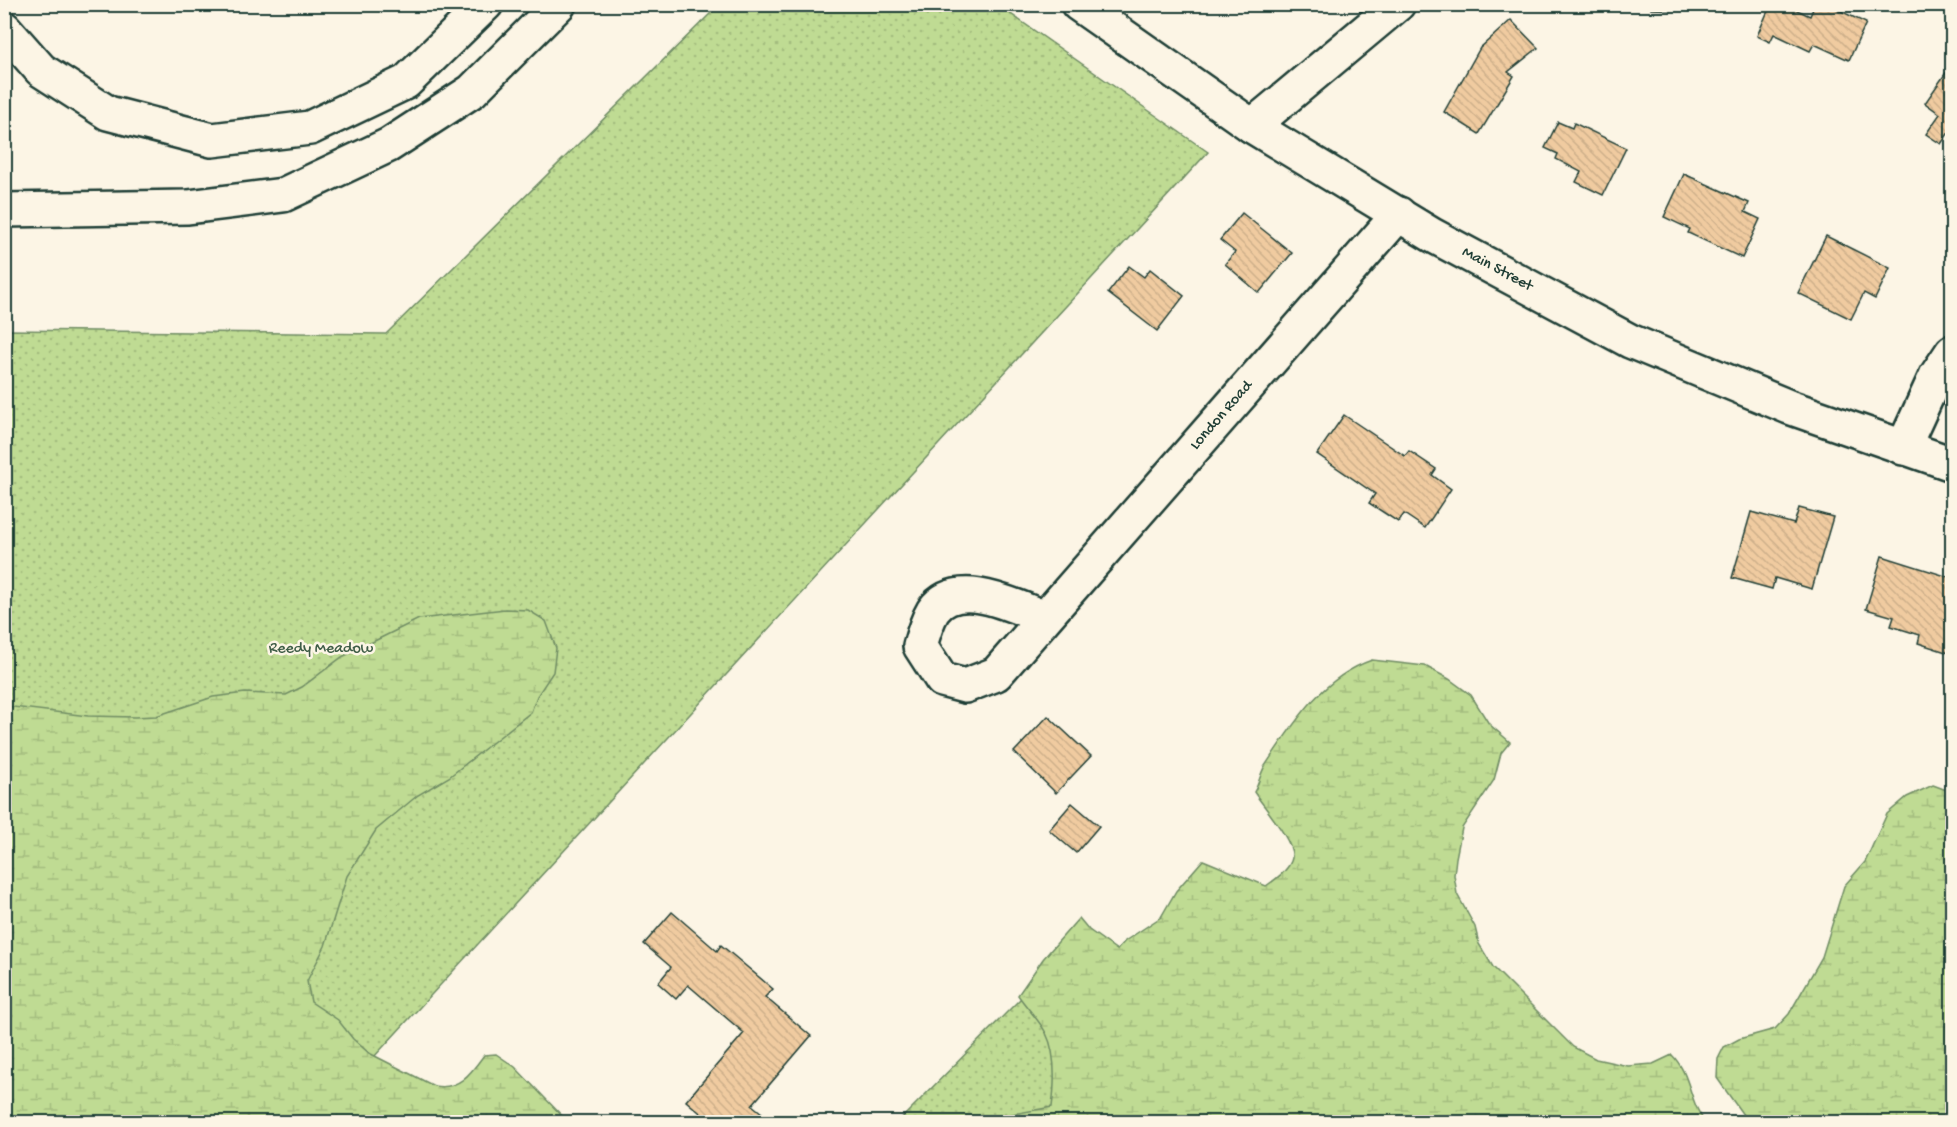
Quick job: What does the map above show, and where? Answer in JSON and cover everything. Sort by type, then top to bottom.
[{"type":"main road","points":[[4,28],[41,70],[108,113],[212,140],[309,128],[405,82],[486,4]]},
{"type":"main road","points":[[4,210],[188,207],[283,195],[389,144],[472,91],[559,4]]},
{"type":"main road","name":"Main Street","points":[[1078,4],[1252,126],[1399,214],[1630,341],[1789,407],[1953,464]]},
{"type":"main road","points":[[1252,126],[1398,4]]},
{"type":"main road","name":"London Road","points":[[1045,618],[1399,214]]},
{"type":"main road","points":[[1903,448],[1936,376],[1953,352]]},
{"type":"green space","name":"Reedy Meadow","points":[[964,4],[1005,10],[1208,152],[314,1122],[5,1122],[5,330],[386,334],[719,5]]},
{"type":"green space","points":[[505,609],[528,610],[546,621],[556,648],[553,672],[537,696],[531,712],[449,777],[418,795],[376,830],[347,876],[325,946],[307,981],[311,1002],[338,1020],[353,1039],[369,1053],[434,1086],[443,1087],[451,1086],[463,1079],[484,1055],[496,1054],[515,1067],[568,1122],[5,1122],[5,706],[88,716],[135,717],[156,716],[213,697],[245,693],[286,695],[302,687],[342,657],[419,619]]},
{"type":"green space","points":[[1372,660],[1425,666],[1449,679],[1471,695],[1489,724],[1510,742],[1501,753],[1494,780],[1462,828],[1454,875],[1457,894],[1475,927],[1479,944],[1493,967],[1573,1047],[1596,1059],[1628,1066],[1653,1064],[1672,1055],[1687,1079],[1696,1106],[1705,1122],[990,1122],[1007,1115],[1052,1107],[1054,1070],[1050,1042],[1043,1028],[1018,995],[1043,959],[1079,918],[1089,930],[1117,950],[1125,941],[1161,917],[1176,891],[1203,860],[1266,886],[1285,870],[1292,858],[1289,843],[1254,792],[1262,772],[1310,704],[1338,678]]},
{"type":"green space","points":[[1933,785],[1952,792],[1952,880],[1946,901],[1952,910],[1952,1122],[1748,1122],[1717,1078],[1718,1059],[1724,1047],[1739,1039],[1775,1029],[1789,1014],[1822,957],[1844,886],[1865,862],[1887,814],[1907,797]]},
{"type":"green space","points":[[1026,993],[1378,1122],[898,1122]]},
{"type":"building","points":[[1651,4],[1684,4],[1683,10],[1651,9]]},
{"type":"building","points":[[1771,4],[1784,4],[1810,16],[1815,4],[1826,4],[1866,23],[1849,60],[1814,44],[1810,51],[1774,34],[1770,42],[1757,36]]},
{"type":"building","points":[[1511,20],[1538,48],[1508,72],[1514,76],[1479,134],[1444,112],[1480,48]]},
{"type":"building","points":[[1952,64],[1952,128],[1941,144],[1926,134],[1940,114],[1925,103]]},
{"type":"building","points":[[1558,122],[1572,128],[1574,123],[1626,148],[1603,195],[1576,182],[1581,172],[1556,159],[1558,154],[1545,148]]},
{"type":"building","points":[[1684,174],[1749,203],[1745,212],[1760,219],[1742,258],[1688,233],[1690,229],[1664,217]]},
{"type":"building","points":[[1242,213],[1292,253],[1259,293],[1225,264],[1235,252],[1220,240]]},
{"type":"building","points":[[1826,236],[1890,268],[1875,299],[1864,293],[1851,319],[1798,293]]},
{"type":"building","points":[[1129,266],[1144,277],[1150,269],[1184,296],[1157,331],[1108,293]]},
{"type":"building","points":[[1344,415],[1405,456],[1409,451],[1436,469],[1432,475],[1451,489],[1425,528],[1404,514],[1398,522],[1369,503],[1375,494],[1317,454]]},
{"type":"building","points":[[1799,508],[1833,517],[1812,589],[1775,578],[1772,589],[1732,578],[1751,512],[1794,524]]},
{"type":"building","points":[[1882,556],[1952,578],[1952,654],[1918,643],[1920,635],[1891,626],[1894,617],[1866,609]]},
{"type":"building","points":[[1048,716],[1091,756],[1056,793],[1014,752]]},
{"type":"building","points":[[1072,803],[1099,826],[1076,853],[1049,830]]},
{"type":"building","points":[[672,912],[717,951],[721,945],[773,989],[765,997],[811,1036],[752,1105],[773,1122],[711,1122],[686,1101],[744,1033],[688,985],[676,999],[658,983],[671,967],[644,944]]}]
